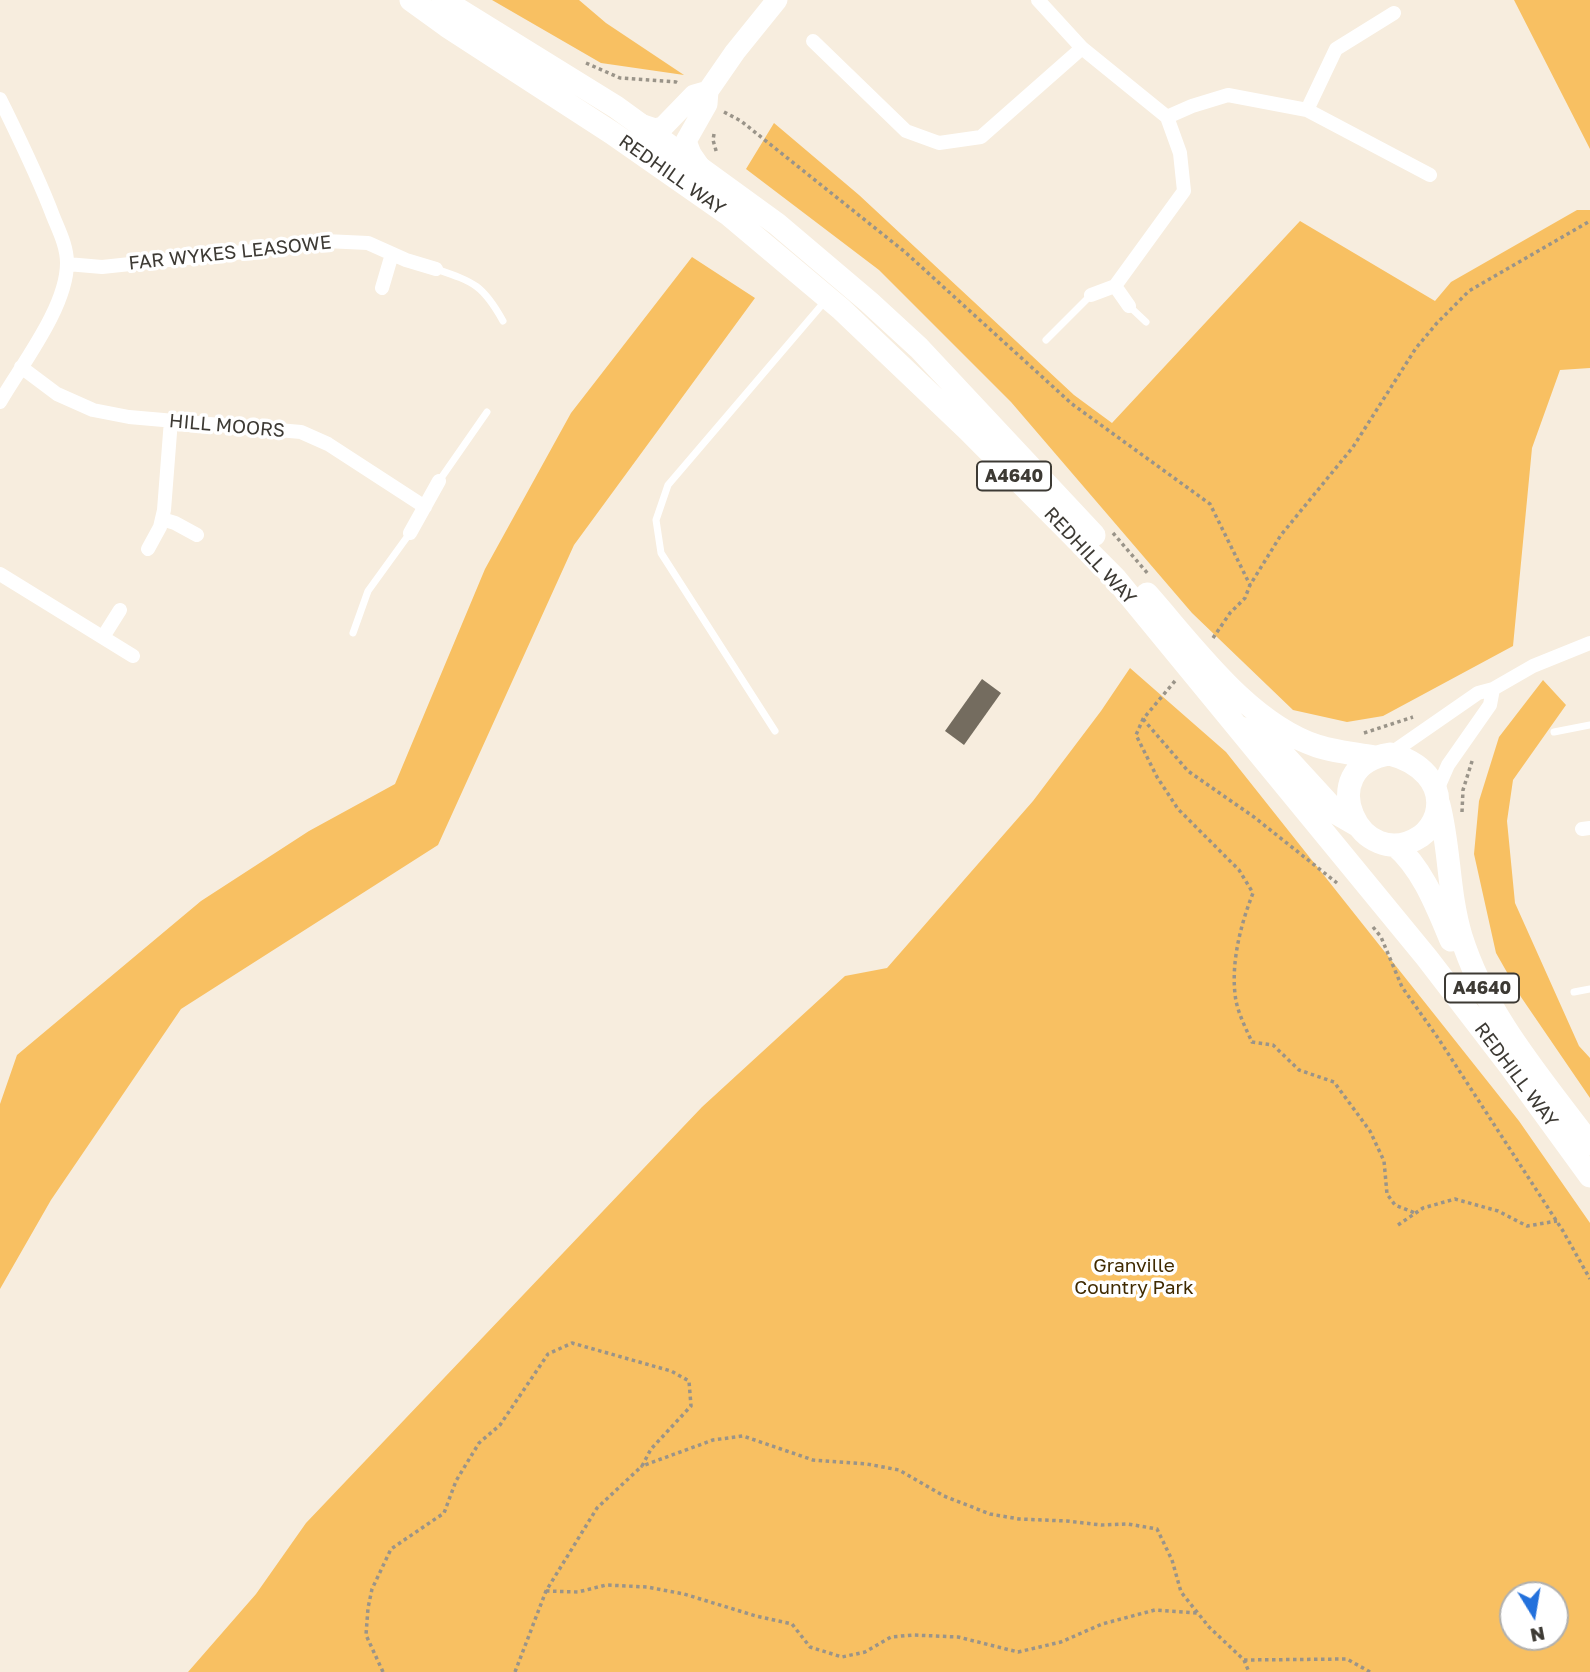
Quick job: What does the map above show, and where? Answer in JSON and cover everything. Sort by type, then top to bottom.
[{"type":"main road","name":"REDHILL WAY","points":[[411,0],[612,133],[728,214],[828,298],[968,430],[1115,578],[1393,916],[1510,1066],[1590,1176]]},
{"type":"main road","name":"REDHILL WAY","points":[[443,0],[640,124],[777,225],[869,302],[919,348],[1132,576],[1219,675],[1256,710],[1287,731],[1317,746],[1382,755]]},
{"type":"main road","name":"A4640","points":[[1236,726],[1272,741],[1338,814],[1357,825],[1372,839],[1395,845],[1409,860],[1427,887],[1476,999],[1504,1043],[1510,1066]]},
{"type":"main road","name":"A4640","points":[[1382,755],[1402,757],[1418,766],[1438,798]]},
{"type":"main road","points":[[1357,825],[1349,802],[1350,784],[1358,769],[1382,755]]},
{"type":"main road","name":"REDHILL WAY","points":[[1438,798],[1445,828],[1448,875],[1454,906],[1461,936],[1475,974],[1507,1033],[1590,1144]]},
{"type":"main road","points":[[1395,845],[1424,833],[1435,819],[1438,798]]},
{"type":"street","points":[[700,167],[686,141],[707,104],[708,91],[777,0]]},
{"type":"street","points":[[1038,0],[1082,48],[1167,117],[1180,153],[1184,191],[1115,286],[1091,295]]},
{"type":"street","points":[[1307,110],[1336,49],[1394,13]]},
{"type":"street","points":[[813,41],[906,131],[939,143],[981,137],[1082,48]]},
{"type":"street","points":[[640,124],[655,129],[663,127],[694,95],[708,91]]},
{"type":"street","points":[[1167,117],[1228,95],[1307,110],[1430,175]]},
{"type":"street","points":[[0,99],[41,185],[64,244],[67,264],[50,318],[0,402]]},
{"type":"street","name":"FAR WYKES LEASOWE","points":[[67,264],[102,267],[325,241],[368,243],[436,269]]},
{"type":"street","points":[[382,288],[392,254]]},
{"type":"street","points":[[1115,286],[1129,306]]},
{"type":"street","name":"HILL MOORS","points":[[21,367],[57,394],[93,410],[129,417],[301,432],[328,444],[425,507]]},
{"type":"street","points":[[148,549],[162,519],[171,421]]},
{"type":"street","points":[[410,533],[439,481]]},
{"type":"street","points":[[162,519],[197,534]]},
{"type":"street","points":[[0,574],[134,656]]},
{"type":"street","points":[[103,637],[120,610]]},
{"type":"street","points":[[1382,755],[1478,693],[1493,689],[1533,666],[1590,643]]},
{"type":"street","points":[[1438,798],[1448,765],[1490,705],[1493,689]]},
{"type":"lane","points":[[436,269],[473,282],[488,296],[503,321]]},
{"type":"lane","points":[[1046,340],[1091,295]]},
{"type":"lane","points":[[775,731],[661,553],[656,520],[668,485],[828,298]]},
{"type":"lane","points":[[1129,306],[1146,322]]},
{"type":"lane","points":[[439,481],[487,412]]},
{"type":"lane","points":[[352,633],[368,592],[410,533]]},
{"type":"lane","points":[[1554,732],[1590,725]]},
{"type":"lane","points":[[1574,992],[1590,989]]},
{"type":"path","points":[[578,59],[620,78],[676,82],[682,86]]},
{"type":"path","points":[[721,111],[741,121],[905,252],[1072,404],[1210,504],[1250,585]]},
{"type":"path","points":[[1215,635],[1230,613],[1245,598],[1250,585],[1281,535],[1353,447],[1416,348],[1437,323],[1469,290],[1590,221]]},
{"type":"path","points":[[1173,683],[1143,719],[1136,734],[1157,777],[1178,809],[1240,870],[1252,893],[1240,926],[1236,958],[1236,1001],[1252,1042],[1273,1045],[1299,1070],[1334,1082],[1370,1132],[1384,1161],[1387,1194],[1395,1205],[1415,1213]]},
{"type":"path","points":[[1143,719],[1188,771],[1254,817],[1343,888]]},
{"type":"path","points":[[1462,822],[1463,790],[1474,756]]},
{"type":"path","points":[[1366,918],[1381,937],[1402,987],[1557,1221],[1590,1279]]},
{"type":"path","points":[[1398,1225],[1423,1209],[1455,1199],[1498,1211],[1527,1226],[1557,1221]]},
{"type":"path","points":[[383,1672],[366,1635],[372,1588],[391,1549],[444,1513],[456,1481],[480,1443],[500,1424],[548,1354],[572,1343],[671,1371],[689,1381],[691,1406],[651,1448],[642,1466],[597,1508],[546,1591],[515,1672]]},
{"type":"path","points":[[642,1466],[713,1440],[743,1436],[813,1460],[867,1464],[899,1470],[944,1496],[990,1514],[1019,1519],[1101,1525],[1128,1524],[1157,1529],[1172,1560],[1181,1592],[1244,1660],[1249,1672]]},
{"type":"path","points":[[546,1591],[578,1592],[606,1585],[647,1587],[684,1594],[792,1624],[810,1647],[842,1657],[865,1652],[891,1637],[913,1635],[958,1637],[1017,1652],[1061,1642],[1102,1624],[1155,1610],[1198,1613]]},
{"type":"path","points":[[1244,1660],[1347,1659],[1370,1672]]},
{"type":"green space","points":[[492,0],[579,0],[606,23],[684,75],[601,63]]},
{"type":"green space","points":[[1514,0],[1590,0],[1590,149]]},
{"type":"green space","points":[[774,123],[859,195],[1074,395],[1112,423],[1300,221],[1435,301],[1451,282],[1577,210],[1590,210],[1590,368],[1560,370],[1532,448],[1513,646],[1383,716],[1347,722],[1293,710],[1192,613],[1011,402],[879,270],[746,169]]},
{"type":"green space","points":[[692,257],[755,298],[574,545],[438,845],[181,1009],[51,1200],[0,1289],[0,1104],[17,1055],[201,901],[309,831],[395,784],[485,569],[571,413]]},
{"type":"green space","name":"Granville Country Park","points":[[1130,668],[1226,752],[1519,1121],[1590,1223],[1590,1672],[188,1672],[256,1594],[306,1523],[702,1107],[845,976],[887,968],[1033,801]]},
{"type":"green space","points":[[1543,680],[1566,705],[1513,780],[1507,821],[1515,903],[1579,1046],[1590,1058],[1590,1098],[1521,997],[1496,953],[1474,854],[1479,801],[1499,737]]},
{"type":"building","points":[[982,679],[1001,693],[964,745],[945,731]]}]
